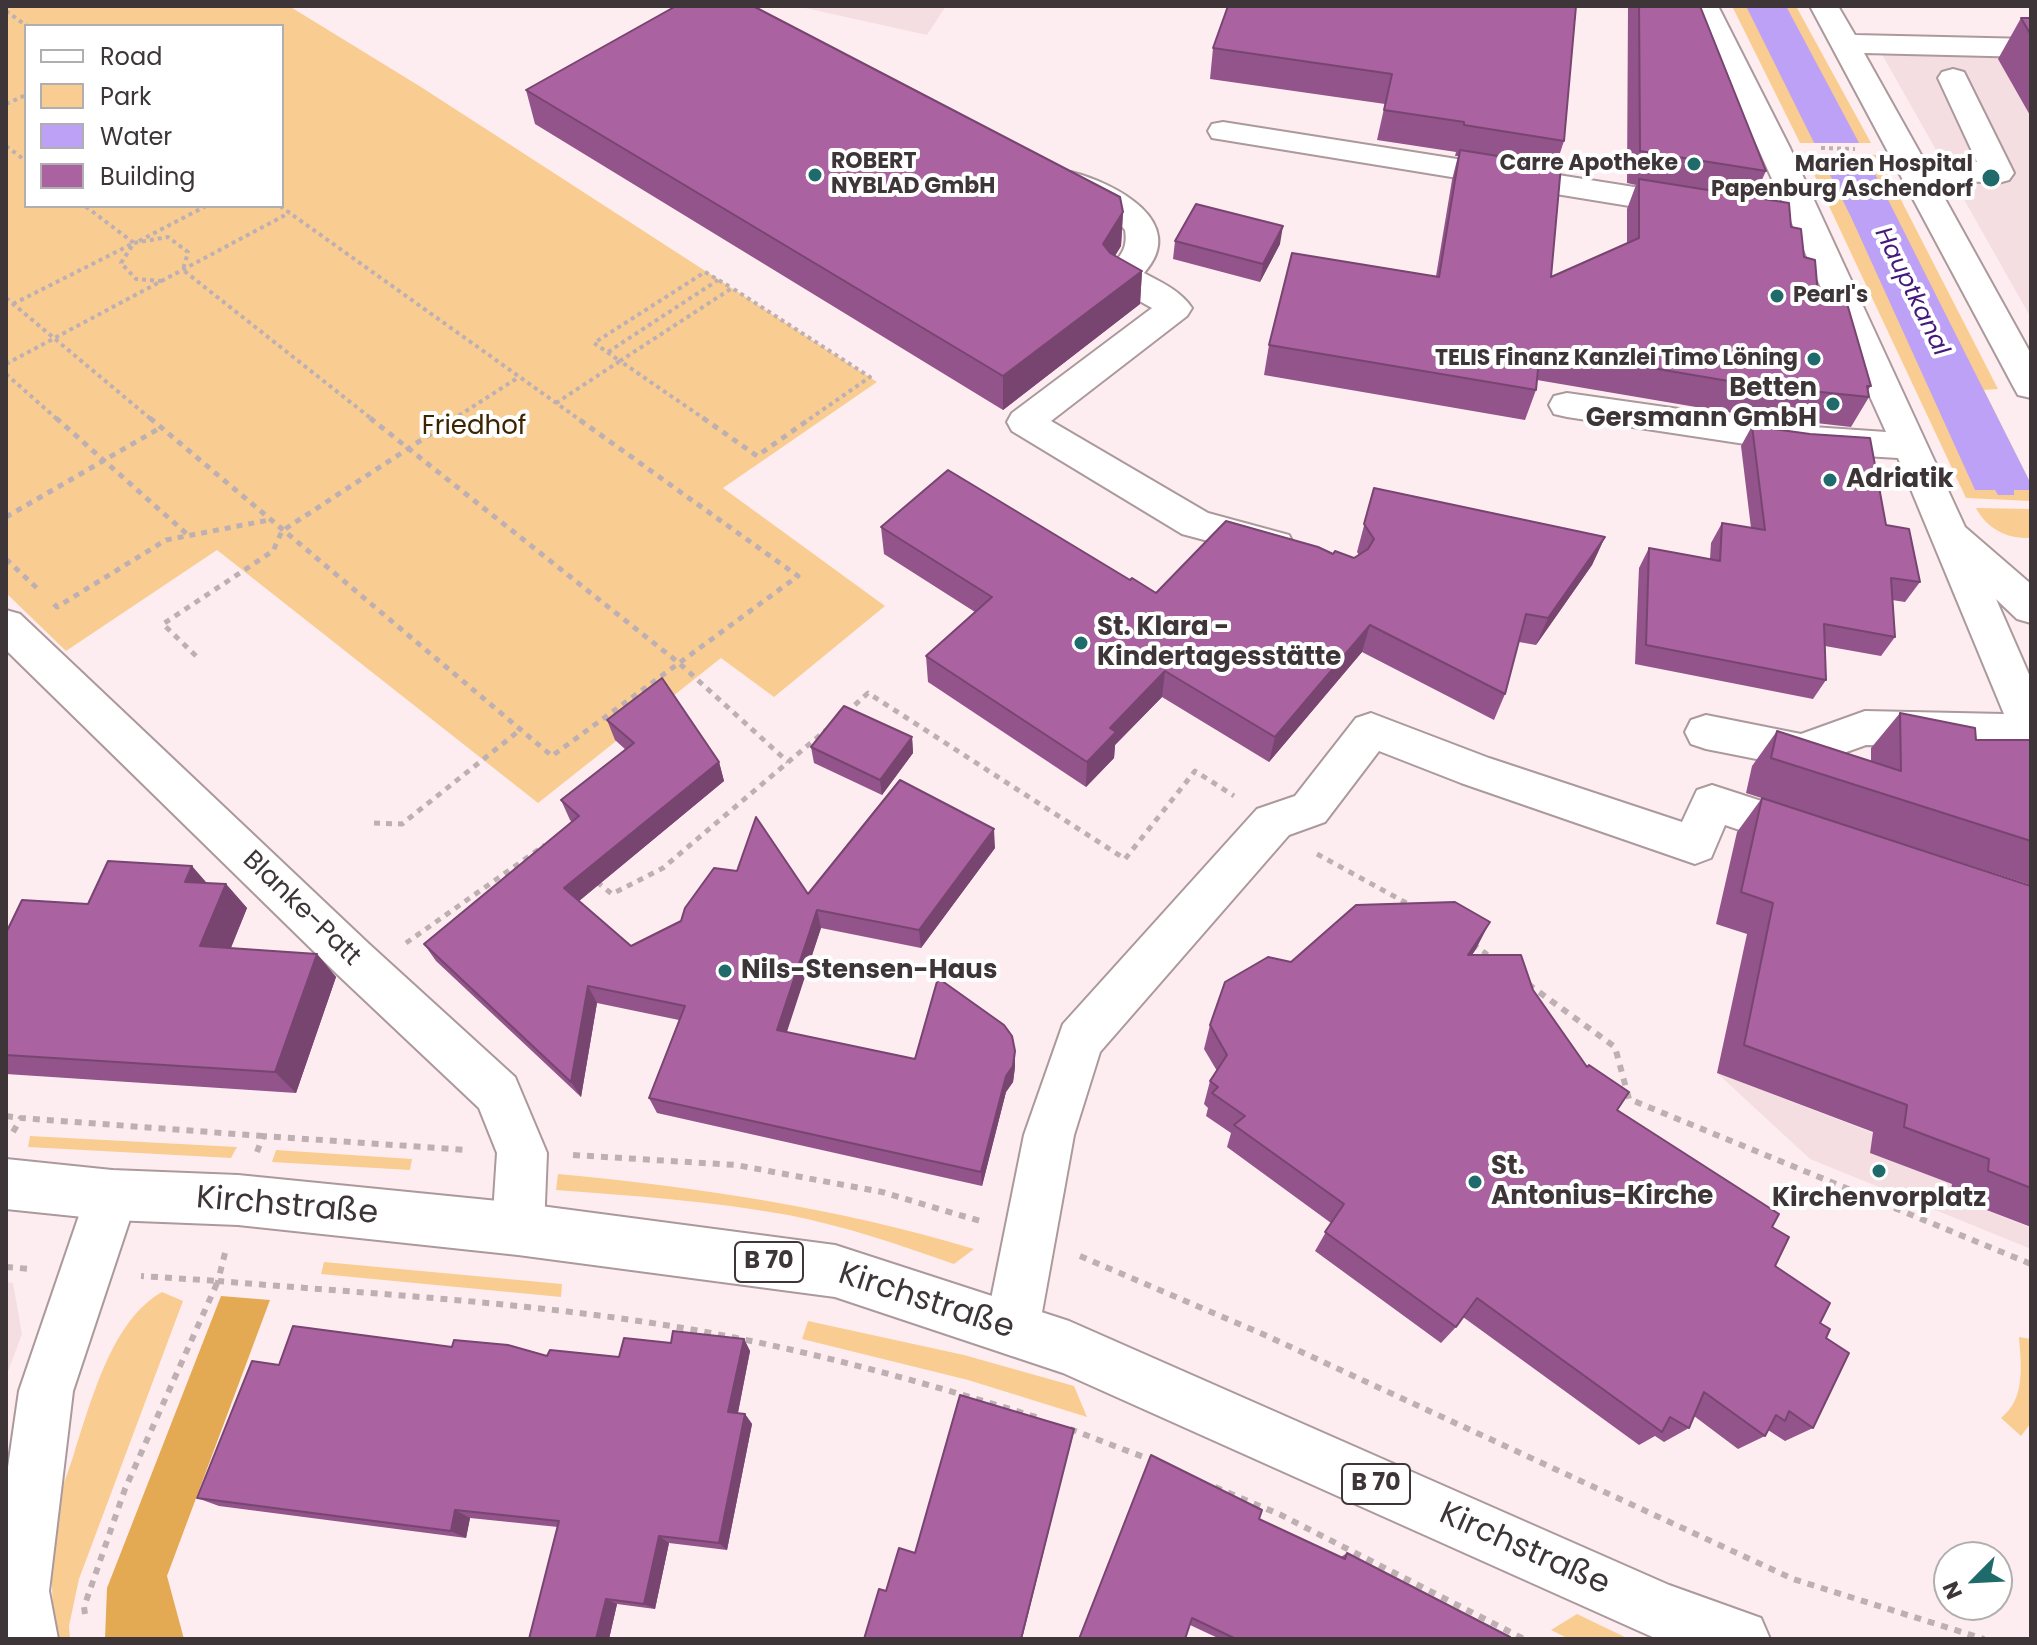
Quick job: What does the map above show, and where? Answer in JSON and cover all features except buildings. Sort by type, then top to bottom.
[{"type":"street","points":[[1704,6],[1792,222],[1911,446],[2031,730],[1865,728],[1802,751],[1706,732]]},
{"type":"street","points":[[1824,6],[1915,169],[2019,342],[2031,386]]},
{"type":"street","points":[[1845,44],[2031,48]]},
{"type":"street","points":[[1915,169],[1998,173],[1953,78]]},
{"type":"street","points":[[1223,131],[1713,210]]},
{"type":"street","points":[[1049,171],[1132,214],[1143,233],[1139,257],[1121,276],[1152,291],[1175,308],[1025,422],[1196,524],[1307,554]]},
{"type":"street","points":[[1567,405],[1798,439],[1911,446]]},
{"type":"street","points":[[1945,529],[2014,562],[2031,562]]},
{"type":"street","points":[[1945,529],[2028,602],[1986,623]]},
{"type":"street","name":"Blanke-Patt","points":[[6,625],[359,965],[498,1093],[522,1153],[518,1229]]},
{"type":"street","points":[[1012,1329],[1049,1135],[1080,1040],[1273,822],[1310,809],[1371,730],[1476,771],[1695,845],[1712,803],[1845,846]]},
{"type":"street","name":"Kirchstraße","points":[[8,1160],[112,1195],[238,1200],[518,1229],[835,1271],[1069,1348],[1663,1612],[1740,1639]]},
{"type":"street","points":[[28,1639],[20,1591],[46,1391],[112,1195]]},
{"type":"path","points":[[6,11],[24,24]]},
{"type":"path","points":[[6,146],[24,160]]},
{"type":"path","points":[[1809,148],[1866,149]]},
{"type":"path","points":[[88,208],[134,243]]},
{"type":"path","points":[[13,304],[202,208]]},
{"type":"path","points":[[6,298],[552,756],[798,576],[283,208]]},
{"type":"path","points":[[6,364],[289,213]]},
{"type":"path","points":[[162,281],[136,279],[121,263],[134,243],[168,237],[188,252],[183,270]]},
{"type":"path","points":[[183,270],[679,663],[788,762]]},
{"type":"path","points":[[705,272],[732,288],[870,377],[757,456],[594,343],[705,272]]},
{"type":"path","points":[[608,352],[718,280]]},
{"type":"path","points":[[556,403],[732,288]]},
{"type":"path","points":[[6,374],[189,536]]},
{"type":"path","points":[[196,656],[163,624],[273,551],[282,531],[519,377]]},
{"type":"path","points":[[6,517],[160,428]]},
{"type":"path","points":[[6,559],[57,607],[166,540],[270,519]]},
{"type":"path","points":[[374,823],[402,824],[520,729]]},
{"type":"path","points":[[6,1116],[263,1136]]},
{"type":"path","points":[[8,1160],[21,1118]]},
{"type":"path","points":[[522,1153],[736,1165],[882,1192],[1032,1236],[1267,1336],[1793,1579],[1984,1639]]},
{"type":"path","points":[[86,1628],[84,1607],[125,1489],[218,1281]]},
{"type":"path","points":[[1109,1441],[1166,1466]]},
{"type":"path","points":[[1209,1484],[1281,1515],[1524,1639]]},
{"type":"shaded area","points":[[796,6],[946,6],[927,35]]},
{"type":"shaded area","name":"Marien Hospital Papenburg Aschendorf","points":[[1871,35],[2031,38],[2031,318]]},
{"type":"shaded area","name":"Kirchenvorplatz","points":[[1717,1073],[1873,1133],[1870,1153],[1952,1184],[1950,1196],[2031,1228],[2031,1249],[1810,1159]]},
{"type":"shaded area","points":[[6,1282],[13,1283],[22,1334],[6,1377]]},
{"type":"shaded area","points":[[221,1296],[270,1300],[167,1576],[184,1639],[105,1639],[107,1588]]},
{"type":"green space","name":"Friedhof","points":[[6,6],[289,6],[421,87],[877,382],[723,488],[885,606],[774,697],[721,658],[538,803],[217,550],[66,651],[6,593]]},
{"type":"green space","points":[[1732,6],[1796,6],[1871,143],[1800,143]]},
{"type":"green space","points":[[1805,155],[1878,155],[1998,389],[1984,390],[2031,484],[2031,501],[1966,498]]},
{"type":"green space","points":[[1976,508],[2031,509],[2031,538],[2014,537],[1999,531],[1986,522]]},
{"type":"green space","points":[[30,1136],[237,1147],[231,1158],[28,1147]]},
{"type":"green space","points":[[276,1150],[412,1159],[410,1170],[272,1162]]},
{"type":"green space","points":[[558,1174],[663,1185],[768,1201],[871,1222],[974,1249],[954,1264],[851,1230],[788,1215],[701,1203],[556,1190]]},
{"type":"green space","points":[[324,1262],[562,1284],[561,1297],[321,1274]]},
{"type":"green space","points":[[162,1292],[183,1301],[79,1579],[69,1626],[70,1639],[55,1639],[52,1554],[62,1490],[106,1362],[130,1321]]},
{"type":"green space","points":[[808,1321],[964,1355],[1074,1386],[1087,1417],[968,1380],[802,1339]]},
{"type":"green space","points":[[2019,1337],[2031,1339],[2031,1423],[2021,1436],[2001,1418],[2015,1401],[2018,1391],[2021,1370]]},
{"type":"green space","points":[[1577,1614],[1629,1639],[1569,1639],[1551,1630]]},
{"type":"water","name":"Hauptkanal","points":[[1746,6],[1786,6],[1866,156],[2031,484],[2031,490],[2014,490],[2014,495],[1998,495],[1995,490],[1975,490],[1851,217]]},
{"type":"pier","points":[[1810,143],[1864,143],[1870,155],[1816,155]]},
{"type":"place","name":"Carre Apotheke","points":[[1694,164]]},
{"type":"place","name":"ROBERT NYBLAD GmbH","points":[[815,175]]},
{"type":"place","name":"Marien Hospital Papenburg Aschendorf","points":[[1991,178]]},
{"type":"place","name":"Pearl's","points":[[1777,296]]},
{"type":"place","name":"TELIS Finanz Kanzlei Timo Löning","points":[[1814,359]]},
{"type":"place","name":"Betten Gersmann GmbH","points":[[1833,404]]},
{"type":"place","name":"Adriatik","points":[[1830,480]]},
{"type":"place","name":"St. Klara - Kindertagesstätte","points":[[1081,643]]},
{"type":"place","name":"Nils-Stensen-Haus","points":[[725,971]]},
{"type":"place","name":"Kirchenvorplatz","points":[[1879,1171]]},
{"type":"place","name":"St. Antonius-Kirche","points":[[1475,1182]]}]
